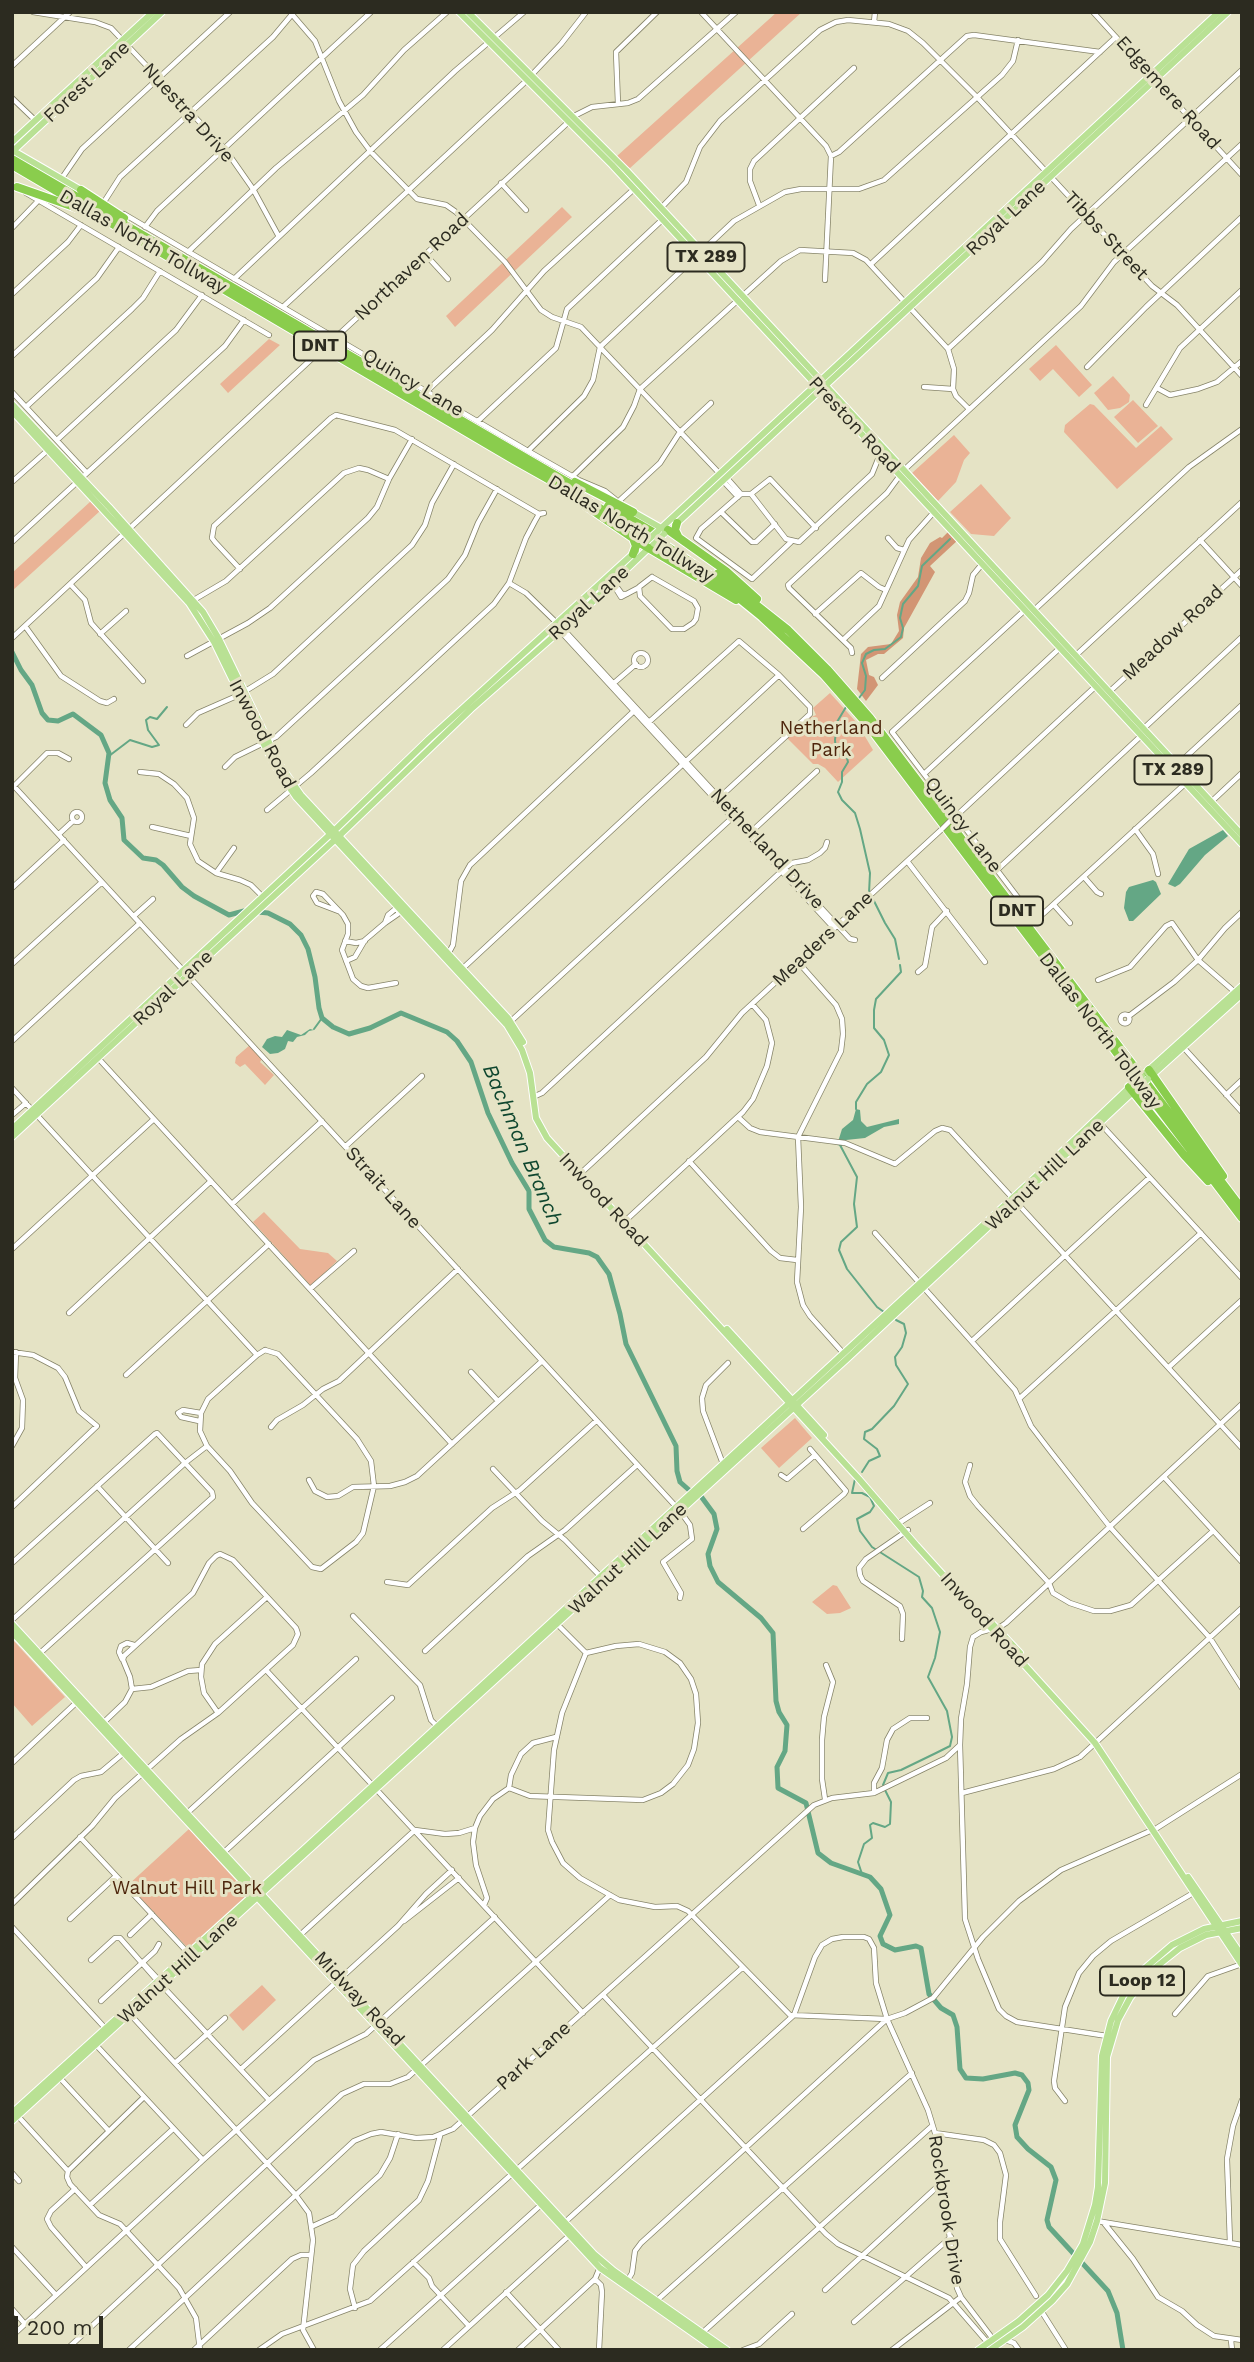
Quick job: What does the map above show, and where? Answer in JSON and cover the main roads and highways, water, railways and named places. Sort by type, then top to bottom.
[{"type":"highway","name":"Dallas North Tollway","points":[[13,156],[103,218],[690,555],[784,626],[870,718],[1241,1207]]},
{"type":"highway","name":"Dallas North Tollway","points":[[13,156],[554,478],[692,563],[762,617],[824,675],[867,724],[1242,1218]]},
{"type":"highway","points":[[15,186],[103,218]]},
{"type":"highway","points":[[81,190],[144,231],[153,241]]},
{"type":"highway","points":[[554,478],[589,488],[633,512]]},
{"type":"highway","points":[[554,478],[592,512],[762,617]]},
{"type":"highway","points":[[677,523],[675,530],[678,536]]},
{"type":"highway","points":[[663,531],[678,536],[737,580],[784,626]]},
{"type":"highway","points":[[632,538],[637,555],[658,554]]},
{"type":"highway","points":[[1160,1068],[1160,1084]]},
{"type":"highway","points":[[1149,1074],[1160,1084],[1220,1171],[1241,1207]]},
{"type":"highway","points":[[1134,1088],[1140,1101]]},
{"type":"highway","points":[[1126,1099],[1135,1097],[1140,1101],[1184,1155],[1230,1202]]},
{"type":"main road","name":"Forest Lane","points":[[125,42],[153,12]]},
{"type":"main road","name":"Forest Lane","points":[[12,142],[38,123],[125,42],[162,12]]},
{"type":"main road","name":"Preston Road","points":[[459,12],[491,39]]},
{"type":"main road","name":"Preston Road","points":[[468,12],[700,254],[1241,840]]},
{"type":"main road","name":"Royal Lane","points":[[1204,31],[1219,12]]},
{"type":"main road","name":"Royal Lane","points":[[663,531],[677,523],[821,384],[1153,77],[1228,12]]},
{"type":"main road","name":"Forest Lane","points":[[13,156],[38,123]]},
{"type":"main road","points":[[23,142],[20,150],[24,156]]},
{"type":"main road","name":"Quincy Lane","points":[[13,156],[24,156],[81,190]]},
{"type":"main road","name":"Inwood Road","points":[[12,404],[16,416],[52,445],[191,602],[217,640],[265,743],[292,788],[509,1023],[527,1058],[534,1096],[548,1137],[873,1491],[936,1565],[1097,1742],[1242,1965]]},
{"type":"main road","name":"Royal Lane","points":[[12,1137],[35,1112],[293,874],[458,717],[723,477]]},
{"type":"main road","name":"Quincy Lane","points":[[633,512],[663,531]]},
{"type":"main road","name":"Walnut Hill Lane","points":[[14,2116],[846,1356],[1149,1074],[1239,995],[1242,985]]},
{"type":"main road","name":"Walnut Hill Lane","points":[[1149,1074],[1160,1068],[1181,1045]]},
{"type":"main road","name":"Walnut Hill Lane","points":[[1098,1122],[1126,1099],[1134,1088]]},
{"type":"main road","name":"Royal Lane","points":[[12,1129],[35,1112]]},
{"type":"main road","name":"Walnut Hill Lane","points":[[555,1622],[565,1609],[603,1579]]},
{"type":"main road","name":"Midway Road","points":[[12,1622],[38,1655],[184,1816],[601,2265],[727,2350]]},
{"type":"main road","name":"Midway Road","points":[[12,1632],[38,1655]]},
{"type":"main road","name":"Loop 12","points":[[978,2350],[1016,2332],[1069,2280],[1083,2256],[1097,2221],[1105,2183],[1100,2071],[1120,2002],[1144,1969],[1178,1941],[1242,1921]]},
{"type":"main road","name":"Inwood Road","points":[[1219,1928],[1242,1956]]},
{"type":"main road","name":"Loop 12","points":[[1219,1928],[1242,1928]]},
{"type":"main road","name":"Loop 12","points":[[992,2345],[1040,2308],[1068,2271],[1097,2221]]},
{"type":"main road","name":"Midway Road","points":[[701,2334],[718,2350]]},
{"type":"waterway","points":[[859,698],[865,690],[866,676],[862,663],[866,654],[885,649],[901,637],[903,628],[900,618],[903,604],[918,586],[922,566],[950,539]]},
{"type":"waterway","name":"Bachman Branch","points":[[12,652],[32,685],[42,713],[48,720],[58,721],[73,714],[101,735],[109,753],[105,783],[110,800],[122,818],[124,840],[143,858],[156,860],[163,865],[182,887],[194,896],[229,915],[244,911]]},
{"type":"waterway","points":[[109,756],[130,740],[152,747],[159,745],[148,730],[146,720],[150,717],[157,719],[167,707]]},
{"type":"waterway","points":[[846,707],[837,722],[835,740],[836,751],[847,758],[848,762],[842,772],[838,792],[855,813],[860,829],[870,873],[869,893]]},
{"type":"waterway","points":[[872,897],[895,939],[899,959]]},
{"type":"waterway","name":"Bachman Branch","points":[[258,912],[268,913],[290,924],[301,935],[308,949],[322,1018],[333,1027],[349,1034],[370,1028],[401,1013],[447,1032],[457,1041],[471,1062],[488,1113],[529,1191],[529,1209],[545,1240],[554,1247],[597,1257],[609,1274],[626,1344],[676,1446],[680,1482],[689,1490]]},
{"type":"waterway","points":[[856,1109],[856,1102],[867,1084],[881,1072],[889,1055],[884,1040],[874,1028],[874,1010],[876,999],[901,972],[900,965]]},
{"type":"waterway","points":[[314,1029],[322,1018]]},
{"type":"waterway","points":[[840,1145],[857,1177],[854,1204],[857,1227],[841,1242],[839,1250],[847,1269],[884,1312]]},
{"type":"waterway","points":[[862,1472],[869,1461],[880,1456],[877,1449],[864,1439],[865,1432],[872,1429],[894,1406],[908,1384],[896,1365],[895,1357],[902,1347],[906,1333],[904,1324],[896,1320]]},
{"type":"waterway","points":[[855,1479],[852,1493],[862,1493],[870,1497],[874,1506],[870,1512],[857,1519],[860,1531],[872,1547],[919,1577],[922,1597],[932,1608],[940,1632],[928,1677],[947,1711],[952,1737],[950,1746],[901,1770],[888,1773],[883,1785]]},
{"type":"waterway","name":"Bachman Branch","points":[[700,1495],[714,1514],[717,1529],[708,1554],[710,1566],[718,1582],[761,1618],[773,1633],[776,1701],[787,1725],[785,1751],[777,1767],[778,1788],[806,1803],[818,1853],[831,1863],[870,1877],[881,1889],[890,1915],[880,1936],[883,1944],[895,1950],[916,1946],[921,1948],[929,1994],[941,2008],[953,2015],[957,2027],[960,2069],[966,2078],[983,2079],[1015,2073],[1022,2075],[1028,2083],[1029,2090],[1015,2125],[1017,2137],[1051,2167],[1056,2180],[1047,2220],[1049,2227],[1108,2291],[1117,2313],[1123,2350]]},
{"type":"waterway","points":[[862,1874],[858,1862],[864,1844],[872,1838],[870,1825],[873,1823],[885,1827],[890,1824],[891,1802],[885,1790]]},
{"type":"park label","name":"Netherland Park","points":[[831,739]]},
{"type":"park label","name":"Walnut Hill Park","points":[[187,1888]]}]
